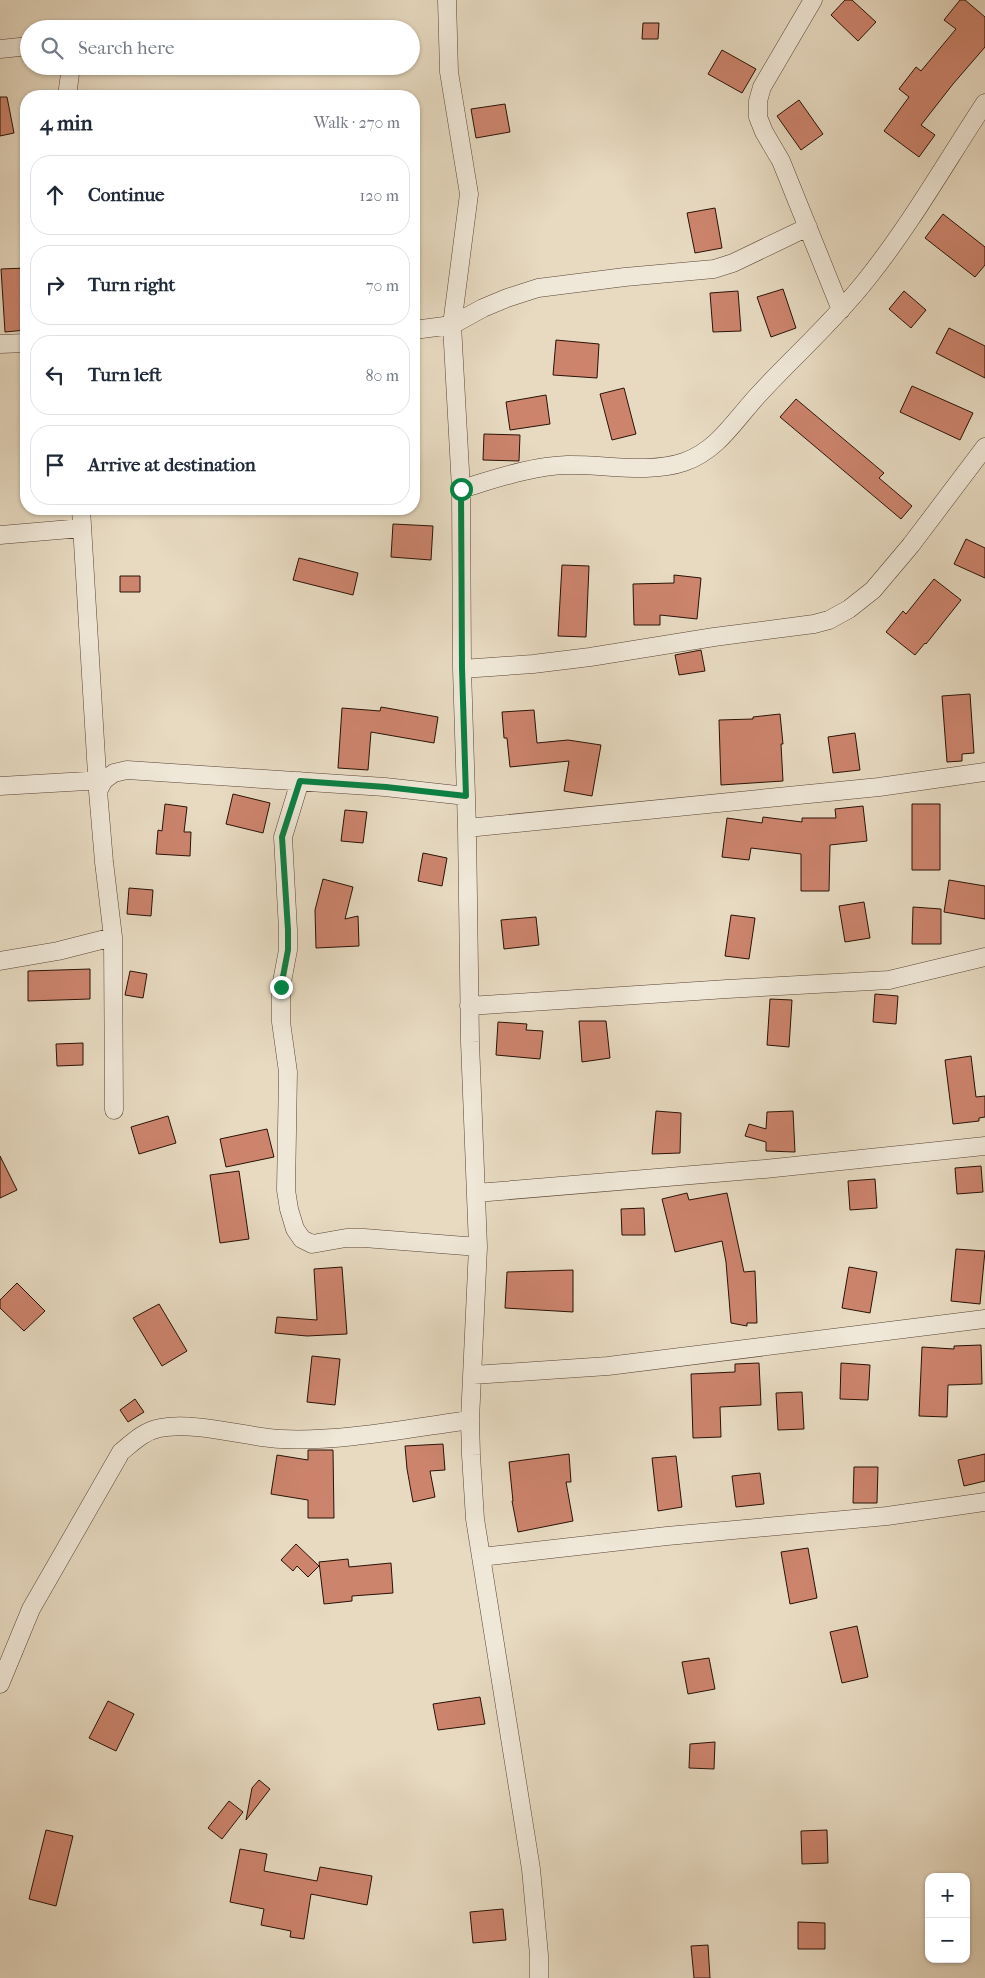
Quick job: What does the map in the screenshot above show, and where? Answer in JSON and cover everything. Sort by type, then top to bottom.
[{"type":"street","points":[[447,0],[449,72],[469,194],[452,325],[461,489],[462,668],[467,828],[469,1006],[478,1247],[470,1420],[475,1519],[531,1869],[539,1955],[539,1978]]},
{"type":"street","points":[[813,0],[762,87],[758,101],[758,117],[764,132],[781,161],[841,310]]},
{"type":"street","points":[[0,48],[20,47]]},
{"type":"street","points":[[68,90],[70,75]]},
{"type":"street","points":[[461,489],[544,466],[660,468],[700,457],[715,446],[760,393],[841,310],[868,279],[924,199],[985,103]]},
{"type":"street","points":[[420,329],[452,325],[483,308],[538,288],[714,268],[733,263],[808,227]]},
{"type":"street","points":[[0,344],[20,343]]},
{"type":"street","points":[[462,668],[533,664],[590,657],[714,637],[814,624],[829,620],[849,609],[873,590],[911,545],[985,447]]},
{"type":"street","points":[[81,515],[104,862],[113,936],[114,1110]]},
{"type":"street","points":[[0,535],[82,528]]},
{"type":"street","points":[[0,786],[100,784],[114,773],[127,770],[386,787],[466,796]]},
{"type":"street","points":[[467,828],[879,787],[985,772]]},
{"type":"street","points":[[300,781],[282,837],[288,930],[280,1006],[288,1072],[286,1190],[288,1209],[295,1230],[302,1239],[312,1244],[346,1238],[364,1238],[478,1247]]},
{"type":"street","points":[[0,961],[58,951],[113,936]]},
{"type":"street","points":[[469,1006],[727,988],[889,980],[985,956]]},
{"type":"street","points":[[476,1193],[765,1169],[985,1146]]},
{"type":"street","points":[[473,1375],[608,1366],[985,1319]]},
{"type":"street","points":[[0,1684],[30,1609],[121,1452],[141,1435],[160,1428],[187,1427],[280,1439],[308,1439],[470,1420]]},
{"type":"street","points":[[481,1557],[667,1536],[886,1516],[985,1502]]},
{"type":"building","points":[[845,0],[852,0],[876,22],[858,41],[831,15]]},
{"type":"building","points":[[960,0],[965,0],[985,17],[985,47],[921,125],[935,135],[919,157],[884,131],[909,97],[899,89],[916,67],[921,71],[956,29],[944,20]]},
{"type":"building","points":[[643,23],[659,23],[658,39],[642,39]]},
{"type":"building","points":[[722,50],[756,69],[742,93],[708,74]]},
{"type":"building","points":[[0,97],[7,97],[14,133],[0,136]]},
{"type":"building","points":[[799,100],[823,134],[801,150],[777,116]]},
{"type":"building","points":[[505,104],[510,132],[476,138],[471,109]]},
{"type":"building","points":[[715,208],[722,248],[695,253],[687,213]]},
{"type":"building","points":[[943,214],[985,247],[985,265],[975,277],[925,238]]},
{"type":"building","points":[[20,268],[20,331],[5,332],[1,269]]},
{"type":"building","points":[[783,289],[796,328],[771,337],[757,297]]},
{"type":"building","points":[[738,291],[741,331],[713,332],[710,293]]},
{"type":"building","points":[[904,291],[926,310],[911,328],[889,309]]},
{"type":"building","points":[[949,328],[985,346],[985,378],[936,353]]},
{"type":"building","points":[[556,340],[599,344],[597,378],[553,375]]},
{"type":"building","points":[[912,386],[973,413],[960,440],[900,412]]},
{"type":"building","points":[[624,388],[636,434],[612,440],[600,394]]},
{"type":"building","points":[[546,395],[550,424],[510,430],[506,402]]},
{"type":"building","points":[[796,399],[884,473],[879,478],[912,506],[901,519],[780,417]]},
{"type":"building","points":[[484,434],[520,435],[519,461],[483,460]]},
{"type":"building","points":[[393,524],[433,526],[431,560],[391,557]]},
{"type":"building","points":[[966,539],[985,548],[985,578],[954,564]]},
{"type":"building","points":[[299,558],[358,573],[353,595],[293,580]]},
{"type":"building","points":[[562,565],[589,566],[586,637],[558,636]]},
{"type":"building","points":[[674,575],[701,578],[697,619],[660,615],[660,625],[634,625],[633,584],[674,583]]},
{"type":"building","points":[[120,576],[140,576],[140,592],[120,592]]},
{"type":"building","points":[[934,579],[961,600],[915,655],[886,632],[903,611],[906,614]]},
{"type":"building","points":[[701,650],[705,671],[679,675],[675,655]]},
{"type":"building","points":[[970,694],[974,753],[962,754],[962,761],[947,762],[942,696]]},
{"type":"building","points":[[381,707],[438,717],[434,743],[371,732],[368,770],[338,768],[342,708],[380,711]]},
{"type":"building","points":[[534,710],[537,743],[568,740],[601,745],[592,796],[564,791],[569,761],[510,767],[507,738],[504,738],[502,712]]},
{"type":"building","points":[[780,714],[783,744],[781,744],[783,781],[721,785],[719,720],[753,719],[753,717]]},
{"type":"building","points":[[855,733],[860,770],[833,773],[828,737]]},
{"type":"building","points":[[233,794],[270,803],[263,833],[226,824]]},
{"type":"building","points":[[165,804],[187,807],[184,832],[191,832],[190,856],[156,854],[158,830],[162,831]]},
{"type":"building","points":[[912,804],[940,804],[940,870],[912,870]]},
{"type":"building","points":[[863,806],[867,841],[830,845],[829,891],[801,891],[801,854],[751,848],[749,860],[722,857],[727,818],[762,823],[763,817],[802,822],[802,818],[836,818],[835,809]]},
{"type":"building","points":[[345,810],[367,812],[363,843],[341,841]]},
{"type":"building","points":[[423,853],[447,858],[442,886],[418,881]]},
{"type":"building","points":[[323,879],[353,887],[345,919],[358,916],[359,946],[316,948],[315,910]]},
{"type":"building","points":[[949,880],[985,886],[985,919],[944,912]]},
{"type":"building","points":[[129,888],[153,890],[151,916],[127,914]]},
{"type":"building","points":[[864,902],[870,938],[845,942],[839,906]]},
{"type":"building","points":[[913,907],[941,909],[941,944],[912,944]]},
{"type":"building","points":[[731,915],[755,918],[749,959],[725,956]]},
{"type":"building","points":[[536,917],[539,945],[504,949],[501,920]]},
{"type":"building","points":[[90,969],[90,999],[28,1001],[28,971]]},
{"type":"building","points":[[130,971],[147,974],[143,998],[125,995]]},
{"type":"building","points":[[875,994],[898,996],[896,1024],[873,1022]]},
{"type":"building","points":[[770,999],[792,1000],[789,1047],[767,1045]]},
{"type":"building","points":[[579,1021],[606,1021],[610,1058],[582,1062]]},
{"type":"building","points":[[498,1022],[527,1024],[526,1030],[543,1031],[540,1059],[496,1055]]},
{"type":"building","points":[[83,1043],[83,1065],[57,1066],[56,1044]]},
{"type":"building","points":[[971,1056],[976,1097],[985,1096],[985,1117],[979,1118],[979,1121],[953,1124],[945,1060]]},
{"type":"building","points":[[656,1111],[681,1113],[680,1153],[652,1154]]},
{"type":"building","points":[[793,1111],[795,1152],[766,1151],[766,1142],[745,1136],[749,1124],[766,1129],[767,1112]]},
{"type":"building","points":[[168,1116],[176,1143],[139,1154],[131,1127]]},
{"type":"building","points":[[267,1129],[274,1157],[226,1167],[220,1139]]},
{"type":"building","points":[[0,1156],[17,1190],[0,1198]]},
{"type":"building","points":[[981,1166],[983,1192],[957,1194],[955,1168]]},
{"type":"building","points":[[239,1171],[249,1239],[220,1243],[210,1175]]},
{"type":"building","points":[[875,1179],[877,1208],[850,1210],[848,1181]]},
{"type":"building","points":[[687,1193],[689,1200],[727,1193],[744,1272],[755,1271],[757,1323],[747,1323],[747,1326],[731,1323],[726,1262],[722,1241],[675,1252],[662,1199]]},
{"type":"building","points":[[644,1208],[645,1235],[622,1235],[621,1209]]},
{"type":"building","points":[[956,1249],[985,1251],[980,1304],[951,1301]]},
{"type":"building","points":[[342,1267],[347,1334],[307,1336],[275,1333],[277,1317],[317,1320],[314,1269]]},
{"type":"building","points":[[849,1267],[877,1272],[870,1313],[842,1308]]},
{"type":"building","points":[[573,1270],[573,1312],[505,1308],[507,1272]]},
{"type":"building","points":[[17,1283],[45,1311],[24,1331],[0,1308],[0,1300]]},
{"type":"building","points":[[159,1304],[187,1351],[162,1366],[133,1318]]},
{"type":"building","points":[[981,1345],[982,1384],[948,1385],[947,1417],[919,1416],[922,1347],[954,1349],[954,1346]]},
{"type":"building","points":[[312,1356],[340,1359],[335,1405],[307,1402]]},
{"type":"building","points":[[759,1363],[761,1405],[720,1407],[721,1437],[693,1438],[691,1374],[735,1372],[735,1364]]},
{"type":"building","points":[[841,1363],[870,1365],[868,1400],[840,1399]]},
{"type":"building","points":[[802,1392],[804,1429],[778,1430],[776,1393]]},
{"type":"building","points":[[135,1399],[144,1412],[128,1422],[120,1410]]},
{"type":"building","points":[[443,1444],[445,1470],[430,1471],[435,1497],[413,1502],[405,1446]]},
{"type":"building","points":[[308,1450],[333,1450],[334,1518],[308,1518],[308,1500],[271,1494],[277,1455],[308,1460]]},
{"type":"building","points":[[569,1454],[571,1482],[566,1482],[573,1521],[518,1532],[512,1501],[509,1462]]},
{"type":"building","points":[[985,1454],[985,1481],[964,1486],[958,1460]]},
{"type":"building","points":[[676,1456],[682,1507],[658,1511],[652,1458]]},
{"type":"building","points":[[854,1467],[878,1467],[877,1503],[853,1503]]},
{"type":"building","points":[[760,1473],[764,1504],[736,1507],[732,1476]]},
{"type":"building","points":[[296,1544],[319,1566],[308,1577],[297,1566],[293,1571],[281,1560]]},
{"type":"building","points":[[808,1548],[817,1598],[790,1604],[781,1552]]},
{"type":"building","points":[[348,1559],[349,1567],[391,1563],[393,1593],[352,1596],[352,1601],[324,1604],[319,1562]]},
{"type":"building","points":[[857,1626],[868,1677],[842,1683],[830,1632]]},
{"type":"building","points":[[709,1658],[715,1689],[688,1694],[682,1662]]},
{"type":"building","points":[[480,1697],[485,1724],[438,1730],[433,1704]]},
{"type":"building","points":[[108,1701],[134,1714],[116,1751],[89,1738]]},
{"type":"building","points":[[715,1742],[714,1769],[689,1768],[690,1744]]},
{"type":"building","points":[[259,1780],[270,1789],[246,1820],[252,1788]]},
{"type":"building","points":[[229,1801],[243,1812],[222,1839],[208,1828]]},
{"type":"building","points":[[46,1830],[73,1836],[56,1906],[29,1899]]},
{"type":"building","points":[[827,1830],[828,1863],[802,1864],[801,1831]]},
{"type":"building","points":[[240,1849],[267,1854],[264,1871],[317,1881],[320,1867],[372,1876],[367,1905],[311,1894],[304,1939],[290,1937],[291,1931],[261,1925],[264,1909],[230,1902]]},
{"type":"building","points":[[503,1909],[506,1940],[473,1943],[470,1912]]},
{"type":"building","points":[[798,1922],[825,1923],[825,1949],[798,1949]]},
{"type":"building","points":[[708,1945],[710,1978],[694,1978],[691,1946]]},
{"type":"route","points":[[281,987],[288,950],[282,837],[300,781],[386,787],[466,796],[460,571],[461,489]]}]
